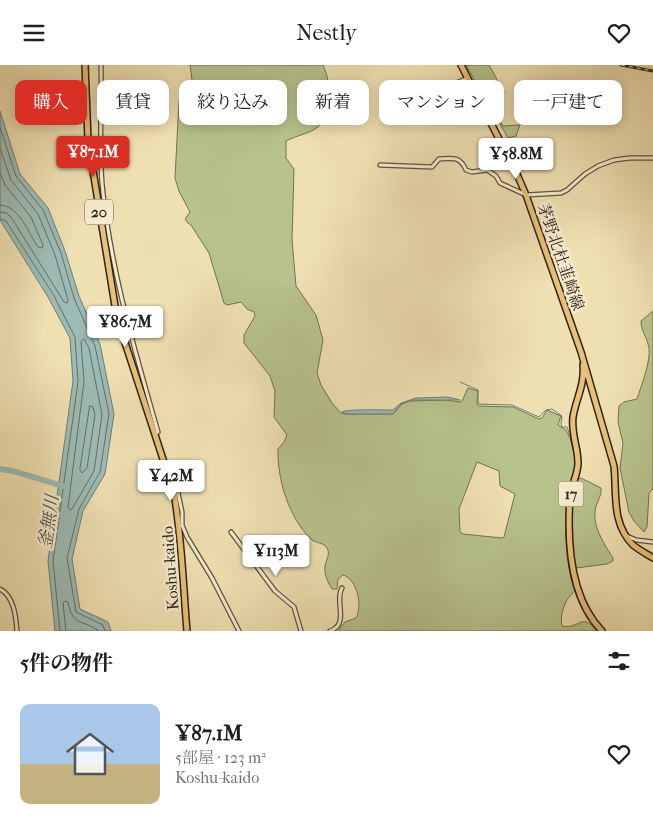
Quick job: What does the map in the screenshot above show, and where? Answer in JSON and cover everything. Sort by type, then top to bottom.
[{"type":"main road","name":"Koshu-kaido","points":[[85,65],[88,140],[112,293],[117,318],[174,493],[178,517],[187,631]]},
{"type":"main road","name":"茅野北杜韮崎線","points":[[461,65],[526,195],[582,352],[614,466],[616,513],[626,535],[634,545],[653,558]]},
{"type":"main road","name":"茅野北杜韮崎線","points":[[582,352],[583,380],[572,430],[578,466],[570,496],[571,557],[576,586],[588,613],[602,631]]},
{"type":"street","points":[[101,65],[102,182],[105,204],[120,295],[158,432],[155,434]]},
{"type":"street","points":[[380,165],[432,167],[439,159],[456,158],[463,163],[466,170],[472,172],[487,171],[496,175],[500,183],[526,195],[560,193],[567,190],[585,174],[598,166],[614,160],[653,158]]},
{"type":"street","points":[[167,471],[171,469],[182,512],[182,525],[187,537],[212,578],[239,631]]},
{"type":"street","points":[[231,532],[275,591],[294,607],[301,631]]},
{"type":"street","points":[[626,535],[636,540],[653,542]]},
{"type":"street","points":[[330,631],[337,627],[339,623],[342,608],[339,592],[342,588]]},
{"type":"street","points":[[0,589],[8,594],[11,601],[17,631]]},
{"type":"green space","points":[[190,65],[323,65],[328,80],[297,80],[297,125],[320,125],[307,133],[286,141],[286,158],[294,169],[292,240],[296,286],[316,315],[323,340],[317,373],[321,385],[332,403],[341,413],[346,414],[393,414],[402,404],[410,401],[445,400],[460,402],[468,388],[478,391],[477,404],[479,406],[513,407],[539,419],[542,418],[547,410],[561,416],[558,425],[566,430],[570,438],[576,461],[569,492],[570,565],[575,589],[564,606],[561,623],[562,626],[568,627],[587,622],[597,631],[338,631],[345,622],[356,618],[358,613],[359,600],[355,587],[343,575],[338,579],[337,589],[332,589],[325,573],[325,565],[328,558],[327,548],[313,541],[296,520],[291,509],[282,485],[278,461],[278,449],[287,435],[274,417],[275,391],[270,376],[244,343],[244,335],[255,316],[254,312],[247,309],[241,302],[227,305],[224,303],[209,253],[185,219],[190,212],[179,191],[175,178],[179,101],[179,125],[287,125],[287,80],[192,80]],"holes":[[[477,462],[499,471],[500,486],[515,494],[504,537],[463,534],[460,532],[459,509]]]},
{"type":"green space","points":[[466,65],[489,65],[497,80],[475,80]]},
{"type":"green space","points":[[501,125],[520,125],[516,136],[508,138]]},
{"type":"green space","points":[[653,311],[653,489],[649,493],[647,527],[644,532],[629,512],[620,468],[623,443],[618,422],[619,406],[624,402],[637,399],[644,379],[649,350],[641,321]]},
{"type":"green space","points":[[581,478],[601,488],[601,494],[595,511],[596,524],[613,561],[607,564],[576,568],[574,567],[572,534],[572,501],[577,480]]},
{"type":"water","points":[[0,111],[20,174],[48,208],[65,251],[79,296],[100,344],[114,414],[105,474],[83,511],[72,559],[80,609],[108,622],[111,631],[55,631],[48,561],[73,381],[70,338],[48,297],[0,220]]},
{"type":"water","points":[[448,397],[460,400],[414,400],[401,404],[393,414],[346,414],[342,412],[393,410],[401,403],[416,398]]},
{"type":"waterway","points":[[460,382],[478,390],[479,404],[512,405],[539,417],[546,410],[552,409],[562,416],[562,427],[567,427],[570,436]]},
{"type":"waterway","points":[[0,469],[66,487]]},
{"type":"railway","points":[[621,65],[653,71]]},
{"type":"water label","name":"釜無川","points":[[49,522]]}]
